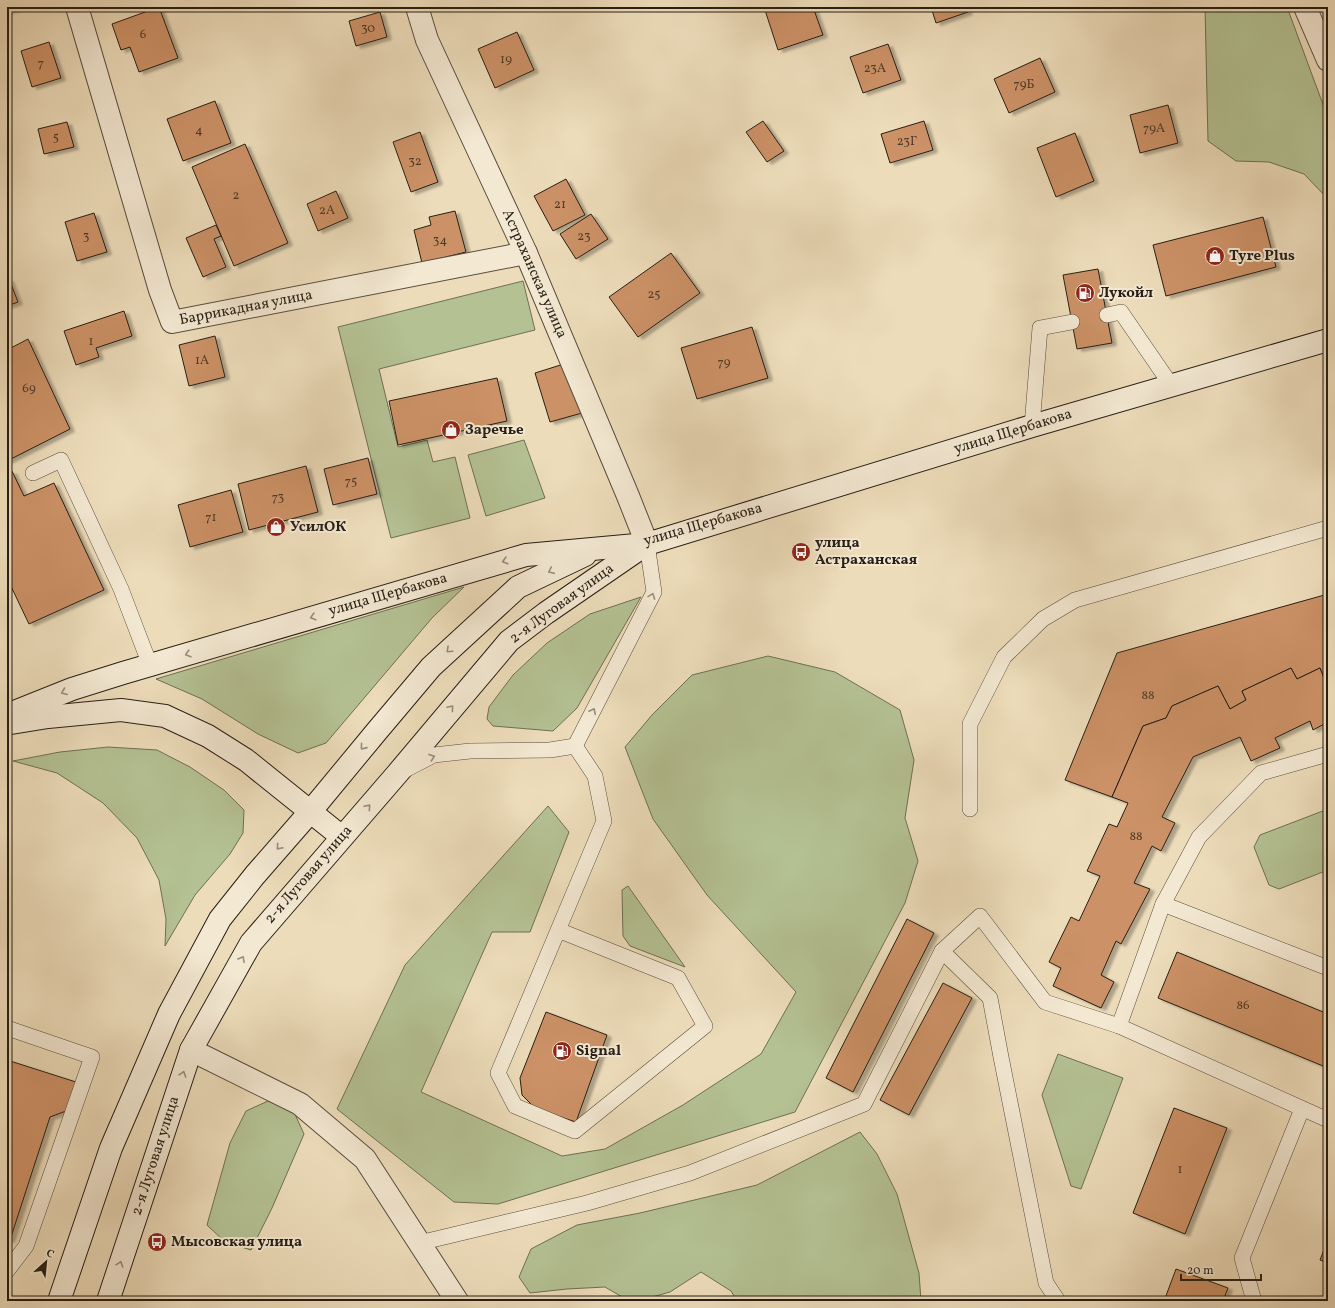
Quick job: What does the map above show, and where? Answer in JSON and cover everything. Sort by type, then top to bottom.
[{"type":"street","name":"Баррикадная улица","points":[[77,7],[160,290],[172,322],[526,253]]},
{"type":"street","name":"Астраханская улица","points":[[416,7],[427,40],[526,253],[647,544]]},
{"type":"street","points":[[1305,7],[1328,60]]},
{"type":"street","name":"улица Щербакова","points":[[7,715],[72,689],[526,555],[647,544],[1032,426],[1328,340]]},
{"type":"street","name":"2-я Луговая улица","points":[[108,1301],[191,1050],[251,943],[397,774],[509,641],[546,613],[647,544]]},
{"type":"street","name":"2-я Луговая улица","points":[[59,1301],[111,1148],[168,1014],[220,919],[255,875],[432,667],[518,586],[599,549]]},
{"type":"street","points":[[7,724],[48,717],[121,710],[165,716],[208,736],[246,760],[342,837]]},
{"type":"street","points":[[191,1050],[300,1104],[365,1159],[457,1301]]},
{"type":"lane","points":[[1107,315],[1121,312],[1170,385]]},
{"type":"lane","points":[[1032,426],[1040,328],[1072,322]]},
{"type":"lane","points":[[33,473],[61,460],[121,589],[150,665]]},
{"type":"lane","points":[[970,809],[970,724],[1004,657],[1043,619],[1075,600],[1328,528]]},
{"type":"lane","points":[[575,746],[654,592],[647,544]]},
{"type":"lane","points":[[397,774],[434,756],[470,751],[550,750],[575,746]]},
{"type":"lane","points":[[558,930],[678,978],[705,1026],[575,1131],[515,1106],[498,1073],[558,930],[604,821],[595,776],[575,746]]},
{"type":"lane","points":[[1119,1026],[1163,904],[1199,837],[1261,773],[1328,754]]},
{"type":"lane","points":[[1163,904],[1328,968]]},
{"type":"lane","points":[[420,1243],[587,1203],[690,1173],[864,1104],[942,951],[980,916],[1045,1002],[1119,1026],[1328,1120]]},
{"type":"lane","points":[[942,951],[990,998],[1046,1283],[1058,1301]]},
{"type":"lane","points":[[7,1028],[92,1057],[26,1246],[7,1272]]},
{"type":"lane","points":[[1254,1301],[1242,1258],[1302,1109]]},
{"type":"green space","points":[[1205,7],[1287,7],[1328,118],[1328,199],[1304,174],[1269,162],[1236,161],[1208,141]]},
{"type":"green space","points":[[523,281],[535,330],[379,369],[398,447],[427,440],[433,462],[455,457],[470,518],[391,538],[338,327]]},
{"type":"green space","points":[[524,440],[545,498],[486,516],[468,455]]},
{"type":"green space","points":[[464,587],[432,618],[326,743],[298,753],[258,734],[202,699],[156,679]]},
{"type":"green space","points":[[641,597],[577,708],[553,731],[493,726],[487,719],[489,707],[513,675],[547,643],[590,614]]},
{"type":"green space","points":[[768,656],[835,672],[900,710],[914,760],[905,818],[918,861],[905,903],[795,1112],[498,1204],[454,1202],[337,1109],[405,965],[548,806],[569,832],[530,932],[492,932],[421,1092],[562,1156],[605,1149],[683,1105],[761,1054],[796,992],[707,895],[653,819],[625,747],[652,715],[692,675]]},
{"type":"green space","points":[[108,747],[157,750],[190,767],[224,790],[244,810],[243,833],[230,854],[195,895],[165,946],[166,919],[159,880],[137,838],[103,803],[57,773],[13,761],[60,752]]},
{"type":"green space","points":[[1328,809],[1328,870],[1279,889],[1269,885],[1254,847],[1260,835]]},
{"type":"green space","points":[[628,886],[685,967],[630,946],[623,936],[622,890]]},
{"type":"green space","points":[[1058,1054],[1123,1078],[1081,1189],[1071,1186],[1042,1095]]},
{"type":"green space","points":[[268,1101],[293,1110],[304,1134],[272,1208],[251,1250],[225,1242],[207,1225],[230,1143],[246,1111]]},
{"type":"green space","points":[[860,1132],[877,1154],[897,1194],[919,1273],[921,1301],[737,1301],[731,1291],[701,1272],[670,1292],[638,1301],[629,1301],[605,1287],[530,1293],[519,1277],[531,1249],[577,1225],[640,1213],[757,1185]]},
{"type":"building","points":[[7,7],[21,7],[7,11]]},
{"type":"building","points":[[159,7],[178,58],[139,72],[130,47],[121,50],[112,24]]},
{"type":"building","points":[[764,7],[813,7],[823,35],[778,50]]},
{"type":"building","points":[[931,7],[966,7],[968,12],[936,23]]},
{"type":"building","points":[[380,12],[387,37],[356,46],[349,21]]},
{"type":"building","points":[[517,32],[534,70],[495,88],[478,49]]},
{"type":"building","points":[[49,42],[61,78],[32,87],[21,51]]},
{"type":"building","points":[[888,44],[901,80],[863,93],[850,57]]},
{"type":"building","points":[[1040,58],[1055,92],[1009,113],[994,79]]},
{"type":"building","points":[[215,101],[231,143],[183,161],[167,119]]},
{"type":"building","points":[[1168,105],[1178,143],[1140,153],[1130,115]]},
{"type":"building","points":[[763,121],[784,151],[767,162],[746,132]]},
{"type":"building","points":[[924,121],[933,150],[890,163],[881,134]]},
{"type":"building","points":[[67,122],[74,147],[44,154],[38,129]]},
{"type":"building","points":[[420,132],[438,182],[411,192],[393,142]]},
{"type":"building","points":[[1075,133],[1094,181],[1056,197],[1037,148]]},
{"type":"building","points":[[245,144],[288,243],[234,266],[192,167]]},
{"type":"building","points":[[566,179],[585,215],[553,231],[534,196]]},
{"type":"building","points":[[336,191],[348,218],[318,231],[307,204]]},
{"type":"building","points":[[455,211],[466,252],[422,263],[414,230],[431,225],[429,217]]},
{"type":"building","points":[[94,213],[107,252],[77,261],[65,222]]},
{"type":"building","points":[[591,214],[608,239],[576,259],[560,234]]},
{"type":"building","name":"Tyre Plus","points":[[1263,217],[1276,267],[1166,296],[1153,245]]},
{"type":"building","points":[[216,225],[221,236],[214,239],[226,267],[203,277],[186,238]]},
{"type":"building","points":[[671,253],[700,293],[638,337],[609,297]]},
{"type":"building","points":[[1098,269],[1112,343],[1077,349],[1063,275]]},
{"type":"building","points":[[9,279],[18,302],[7,306],[7,280]]},
{"type":"building","points":[[124,311],[132,336],[96,348],[99,357],[76,365],[64,331]]},
{"type":"building","points":[[752,327],[768,378],[697,399],[681,348]]},
{"type":"building","points":[[215,336],[225,377],[189,386],[179,345]]},
{"type":"building","points":[[28,339],[70,429],[7,461],[7,350]]},
{"type":"building","points":[[567,363],[582,413],[550,422],[535,373]]},
{"type":"building","points":[[497,378],[507,421],[398,445],[389,401]]},
{"type":"building","points":[[368,458],[377,494],[333,505],[324,469]]},
{"type":"building","points":[[306,466],[318,512],[249,530],[238,484]]},
{"type":"building","points":[[12,471],[24,496],[54,483],[104,590],[29,624],[7,578],[7,474]]},
{"type":"building","points":[[231,490],[243,532],[190,547],[178,505]]},
{"type":"building","points":[[1328,594],[1328,679],[1325,681],[1320,668],[1297,679],[1291,668],[1242,691],[1246,700],[1230,709],[1218,686],[1172,706],[1166,718],[1143,726],[1112,797],[1065,780],[1117,653]]},
{"type":"building","points":[[1291,668],[1297,679],[1320,668],[1325,681],[1328,679],[1328,722],[1313,730],[1310,721],[1275,738],[1280,748],[1251,761],[1240,737],[1193,757],[1162,817],[1175,823],[1161,851],[1152,846],[1134,883],[1150,889],[1121,944],[1116,941],[1101,975],[1114,982],[1101,1008],[1053,986],[1061,968],[1049,962],[1071,917],[1079,921],[1100,876],[1087,871],[1109,824],[1117,827],[1128,803],[1112,797],[1143,726],[1166,718],[1172,706],[1218,686],[1230,709],[1246,700],[1242,691]]},
{"type":"building","points":[[907,919],[934,933],[853,1092],[826,1078]]},
{"type":"building","points":[[1177,952],[1328,1014],[1328,1068],[1158,998]]},
{"type":"building","points":[[943,983],[972,998],[909,1115],[880,1100]]},
{"type":"building","points":[[546,1012],[607,1035],[576,1122],[536,1109],[522,1095],[520,1078]]},
{"type":"building","points":[[7,1060],[76,1082],[66,1111],[50,1117],[10,1240],[7,1239]]},
{"type":"building","points":[[1174,1108],[1227,1128],[1185,1234],[1133,1213]]},
{"type":"building","points":[[1328,1239],[1328,1263],[1320,1260]]},
{"type":"building","points":[[1176,1269],[1228,1288],[1223,1301],[1164,1301]]},
{"type":"place","name":"Tyre Plus","points":[[1215,256]]},
{"type":"place","name":"Лукойл","points":[[1085,293]]},
{"type":"place","name":"Заречье","points":[[451,430]]},
{"type":"place","name":"УсилОК","points":[[276,527]]},
{"type":"place","name":"улица Астраханская","points":[[801,552]]},
{"type":"place","name":"Signal","points":[[562,1051]]},
{"type":"place","name":"Мысовская улица","points":[[157,1242]]}]
